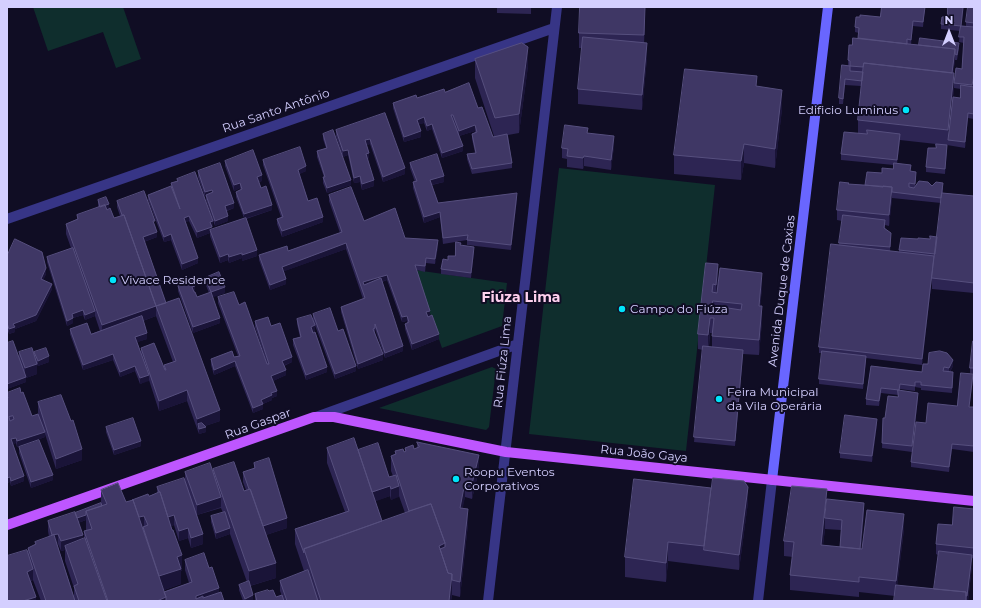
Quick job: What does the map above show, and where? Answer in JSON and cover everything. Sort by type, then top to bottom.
[{"type":"main road","name":"Rua João Gaya","points":[[314,417],[334,417],[506,452],[974,501]]},
{"type":"main road","name":"Rua Gaspar","points":[[7,525],[314,417]]},
{"type":"street","name":"Rua Fiúza Lima","points":[[488,601],[557,7]]},
{"type":"street","name":"Avenida Duque de Caxias","points":[[758,601],[828,7]]},
{"type":"street","name":"Rua Santo Antônio","points":[[7,219],[554,28]]},
{"type":"street","name":"Rua Gaspar","points":[[314,417],[518,344]]},
{"type":"green space","points":[[33,7],[123,7],[141,59],[116,68],[103,32],[48,51]]},
{"type":"green space","name":"Campo do Fiúza","points":[[559,168],[715,185],[686,451],[529,434]]},
{"type":"green space","points":[[415,270],[507,283],[502,326],[442,348]]},
{"type":"green space","points":[[492,367],[496,369],[489,427],[486,430],[379,408]]},
{"type":"building","points":[[580,7],[645,7],[644,35],[579,33]]},
{"type":"building","points":[[882,7],[925,7],[923,22],[913,21],[911,40],[907,39],[907,44],[858,38],[859,28],[855,27],[856,17],[860,17],[860,15],[880,17]]},
{"type":"building","points":[[948,7],[963,7],[961,26],[941,24],[942,17],[947,17]]},
{"type":"building","points":[[968,7],[974,7],[974,23],[966,22]]},
{"type":"building","points":[[961,26],[974,27],[974,76],[972,85],[954,83],[956,68],[962,69],[964,37],[959,37]]},
{"type":"building","points":[[583,37],[647,43],[642,95],[578,89]]},
{"type":"building","points":[[853,38],[955,49],[952,73],[864,63],[863,67],[850,66],[850,61],[848,60],[849,45],[852,45]]},
{"type":"building","points":[[920,38],[959,43],[957,55],[955,54],[955,49],[919,45]]},
{"type":"building","points":[[522,43],[528,47],[519,114],[495,118],[475,59]]},
{"type":"building","name":"Edificio Luminus","points":[[864,63],[954,73],[948,130],[858,120]]},
{"type":"building","points":[[842,65],[850,66],[850,71],[863,72],[862,81],[845,79],[843,99],[839,98]]},
{"type":"building","points":[[685,69],[757,76],[756,86],[782,90],[775,149],[744,144],[741,161],[674,155]]},
{"type":"building","points":[[469,83],[478,108],[482,107],[493,137],[507,134],[512,163],[472,169],[467,154],[476,153],[472,134],[477,132],[475,125],[459,131],[453,115],[451,115],[463,146],[442,153],[432,124],[427,126],[424,117],[417,120],[421,131],[404,137],[393,103],[416,95],[417,98],[444,89],[445,92]]},
{"type":"building","points":[[961,85],[974,87],[974,114],[968,113],[965,142],[948,140],[953,97],[960,98]]},
{"type":"building","points":[[385,113],[405,168],[383,177],[370,139],[365,140],[369,153],[366,154],[374,180],[362,184],[360,176],[354,178],[348,150],[343,151],[336,130]]},
{"type":"building","points":[[565,125],[588,128],[587,133],[614,136],[611,160],[584,156],[583,158],[567,156],[568,149],[562,148]]},
{"type":"building","points":[[333,130],[351,180],[327,188],[317,151],[327,148],[323,134]]},
{"type":"building","points":[[867,130],[900,134],[897,160],[841,154],[844,132],[867,134]]},
{"type":"building","points":[[936,144],[947,145],[945,169],[926,167],[928,148],[936,148]]},
{"type":"building","points":[[300,147],[306,166],[298,170],[308,201],[317,198],[323,217],[282,231],[277,219],[283,217],[263,160]]},
{"type":"building","points":[[253,150],[262,175],[257,177],[261,188],[266,186],[272,205],[244,214],[236,192],[242,189],[240,183],[234,185],[225,161]]},
{"type":"building","points":[[437,154],[444,176],[430,180],[438,203],[517,193],[511,245],[467,240],[468,235],[443,238],[440,212],[424,217],[413,182],[417,181],[410,163]]},
{"type":"building","points":[[220,163],[234,203],[225,206],[228,216],[215,221],[206,195],[213,192],[212,190],[205,192],[198,171]]},
{"type":"building","points":[[894,163],[911,165],[910,171],[916,172],[915,184],[909,183],[909,187],[914,188],[919,181],[928,182],[932,186],[936,182],[943,183],[941,198],[892,192],[892,187],[865,185],[867,172],[882,173],[882,168],[893,169]]},
{"type":"building","points":[[195,172],[213,221],[210,222],[212,227],[197,232],[189,216],[184,218],[198,258],[182,264],[171,234],[164,237],[148,195],[171,186],[180,209],[171,183]]},
{"type":"building","points":[[840,182],[849,183],[848,184],[892,187],[889,215],[837,210]]},
{"type":"building","points":[[351,187],[364,221],[395,208],[405,238],[438,240],[435,259],[426,258],[425,266],[415,265],[430,311],[426,312],[428,317],[432,315],[439,334],[412,344],[405,324],[409,322],[407,316],[402,317],[387,275],[363,282],[364,285],[381,278],[403,346],[385,353],[375,324],[375,328],[373,329],[383,354],[358,364],[341,307],[365,298],[346,243],[282,267],[286,279],[270,285],[259,255],[287,246],[288,251],[342,232],[329,195]]},
{"type":"building","points":[[144,191],[155,221],[153,221],[157,232],[143,237],[166,303],[156,306],[124,215],[122,215],[117,201]]},
{"type":"building","points":[[942,193],[974,196],[974,283],[932,278]]},
{"type":"building","points":[[106,197],[109,204],[100,207],[98,200]]},
{"type":"building","name":"Vivace Residence","points":[[105,205],[107,210],[110,208],[114,218],[124,215],[156,306],[102,325],[66,224],[78,219],[77,215]]},
{"type":"building","points":[[843,215],[885,220],[884,228],[891,233],[890,247],[839,243]]},
{"type":"building","points":[[246,218],[257,250],[242,255],[242,253],[229,257],[228,254],[220,257],[210,230]]},
{"type":"building","points":[[930,236],[937,237],[935,254],[899,250],[901,238],[930,239]]},
{"type":"building","points":[[15,239],[42,252],[46,268],[41,279],[52,284],[36,315],[13,324],[15,327],[9,329],[7,323],[7,256]]},
{"type":"building","points":[[456,242],[461,243],[460,245],[474,247],[471,273],[441,269],[443,259],[448,260],[448,256],[455,256]]},
{"type":"building","points":[[831,244],[934,256],[922,359],[819,347]]},
{"type":"building","points":[[73,248],[95,311],[85,315],[83,310],[72,314],[73,318],[67,321],[47,257]]},
{"type":"building","points":[[706,263],[718,264],[716,285],[713,284],[712,292],[717,293],[720,268],[762,273],[759,306],[762,306],[759,340],[712,336],[714,318],[710,318],[708,335],[698,334]],"holes":[[[713,301],[742,304],[741,310],[715,306],[715,311],[712,311]]]},
{"type":"building","points":[[219,272],[225,287],[211,292],[205,278]]},
{"type":"building","points":[[192,280],[195,286],[192,287],[197,297],[211,292],[220,318],[193,327],[178,286]]},
{"type":"building","points":[[234,292],[239,305],[245,302],[267,364],[269,364],[255,321],[268,317],[271,326],[280,323],[292,357],[282,361],[286,370],[271,376],[277,391],[261,400],[263,404],[253,408],[235,361],[214,370],[211,359],[232,351],[234,357],[240,356],[218,297]]},
{"type":"building","points":[[179,298],[220,410],[197,419],[187,390],[159,401],[141,348],[154,343],[165,370],[164,365],[176,361],[156,306]]},
{"type":"building","points":[[330,308],[338,331],[343,329],[356,366],[335,374],[313,314]]},
{"type":"building","points":[[311,315],[315,325],[311,327],[313,333],[315,332],[327,367],[306,375],[293,339],[301,337],[297,319]]},
{"type":"building","points":[[142,316],[147,333],[135,337],[149,375],[140,378],[135,366],[120,372],[113,354],[83,365],[70,329],[87,323],[91,334]]},
{"type":"building","points":[[13,341],[26,377],[7,384],[7,343]]},
{"type":"building","points":[[973,341],[974,368],[970,368]]},
{"type":"building","name":"Feira Municipal da Vila Operária","points":[[703,346],[743,350],[735,441],[694,437]]},
{"type":"building","points":[[32,348],[37,364],[25,368],[19,352]]},
{"type":"building","points":[[46,348],[49,356],[38,361],[34,352]]},
{"type":"building","points":[[822,351],[866,356],[863,384],[819,379]]},
{"type":"building","points":[[940,351],[947,353],[953,360],[949,368],[944,367],[943,371],[953,372],[952,388],[921,385],[921,382],[915,382],[915,386],[900,384],[899,390],[881,388],[879,401],[866,399],[871,366],[922,372],[923,364],[928,364],[929,353]]},
{"type":"building","points":[[961,373],[973,374],[969,407],[974,407],[974,446],[952,444],[949,467],[911,462],[916,422],[926,423],[928,403],[957,406]]},
{"type":"building","points":[[20,388],[32,416],[38,414],[45,432],[17,441],[16,438],[11,439],[24,476],[11,481],[10,477],[7,478],[7,393]],"holes":[[[13,416],[14,419],[10,421],[9,417]]]},
{"type":"building","points":[[898,390],[918,393],[912,446],[882,443],[883,418],[885,418],[888,396],[898,397]]},
{"type":"building","points":[[61,395],[71,421],[73,420],[82,449],[56,459],[38,402]]},
{"type":"building","points":[[845,415],[877,419],[872,456],[840,453]]},
{"type":"building","points":[[133,418],[141,441],[114,450],[106,427]]},
{"type":"building","points":[[202,423],[206,427],[199,429],[198,424]]},
{"type":"building","points":[[354,438],[382,521],[304,549],[304,553],[295,529],[349,511],[327,448]]},
{"type":"building","points":[[39,440],[53,475],[31,482],[19,447]]},
{"type":"building","points":[[417,442],[479,455],[472,484],[465,482],[460,508],[468,509],[460,582],[452,580],[452,574],[448,573],[440,549],[445,547],[445,543],[431,504],[409,511],[391,456],[396,454],[395,451],[403,449],[404,452],[406,451],[405,448],[413,445],[414,449],[419,447]]},
{"type":"building","points":[[378,443],[389,477],[396,475],[399,486],[391,489],[390,486],[372,492],[358,450]]},
{"type":"building","points":[[269,458],[287,518],[263,526],[243,472],[255,468],[254,463]]},
{"type":"building","points":[[234,462],[244,491],[250,489],[276,563],[249,571],[213,469]]},
{"type":"building","points":[[210,463],[221,497],[197,505],[185,472]]},
{"type":"building","points":[[184,478],[203,534],[191,538],[188,528],[179,531],[174,515],[168,517],[157,487]]},
{"type":"building","points":[[713,478],[744,481],[748,487],[739,555],[704,550]]},
{"type":"building","points":[[634,479],[711,488],[704,546],[668,542],[666,563],[625,557]]},
{"type":"building","points":[[118,483],[126,502],[133,500],[166,597],[157,601],[108,601],[84,531],[92,529],[86,511],[107,504],[101,490]]},
{"type":"building","points":[[792,486],[827,489],[821,545],[862,549],[867,510],[904,514],[896,581],[859,577],[859,582],[790,575],[794,542],[784,541]]},
{"type":"building","points":[[160,492],[182,555],[177,557],[181,569],[159,576],[143,527],[148,525],[144,516],[139,517],[132,500],[148,494],[149,496]]},
{"type":"building","points":[[827,499],[864,503],[860,549],[840,547],[842,520],[825,518]]},
{"type":"building","points":[[101,503],[102,506],[86,511],[86,515],[77,518],[75,513]]},
{"type":"building","points":[[431,504],[445,543],[439,546],[448,573],[452,574],[449,601],[321,601],[304,549]]},
{"type":"building","points":[[954,507],[974,509],[974,548],[936,544],[938,524],[952,525]]},
{"type":"building","points":[[75,512],[83,535],[61,541],[58,534],[52,535],[48,521]]},
{"type":"building","points":[[225,512],[230,528],[216,533],[211,516]]},
{"type":"building","points":[[54,535],[75,601],[46,601],[28,548],[36,544],[35,542]]},
{"type":"building","points":[[85,538],[107,601],[79,601],[74,586],[78,584],[65,546]]},
{"type":"building","points":[[27,550],[33,569],[27,572],[36,597],[23,601],[7,601],[7,556]]},
{"type":"building","points":[[939,551],[972,555],[967,596],[966,592],[934,589]]},
{"type":"building","points":[[204,553],[209,568],[212,567],[219,588],[196,596],[196,599],[221,592],[224,601],[166,601],[164,592],[192,582],[185,560]]},
{"type":"building","points":[[308,570],[318,601],[287,601],[280,581]]},
{"type":"building","points":[[249,581],[253,595],[245,599],[239,585]]},
{"type":"building","points":[[896,585],[966,592],[966,601],[894,601]]},
{"type":"building","points":[[273,590],[276,597],[282,595],[284,601],[257,601],[255,594]]},
{"type":"place","name":"Edificio Luminus","points":[[906,110]]},
{"type":"place","name":"Vivace Residence","points":[[113,280]]},
{"type":"place","name":"Campo do Fiúza","points":[[622,309]]},
{"type":"place","name":"Feira Municipal da Vila Operária","points":[[719,399]]},
{"type":"place","name":"Roopu Eventos Corporativos","points":[[456,479]]},
{"type":"district","name":"Fiúza Lima","points":[[521,298]]}]
